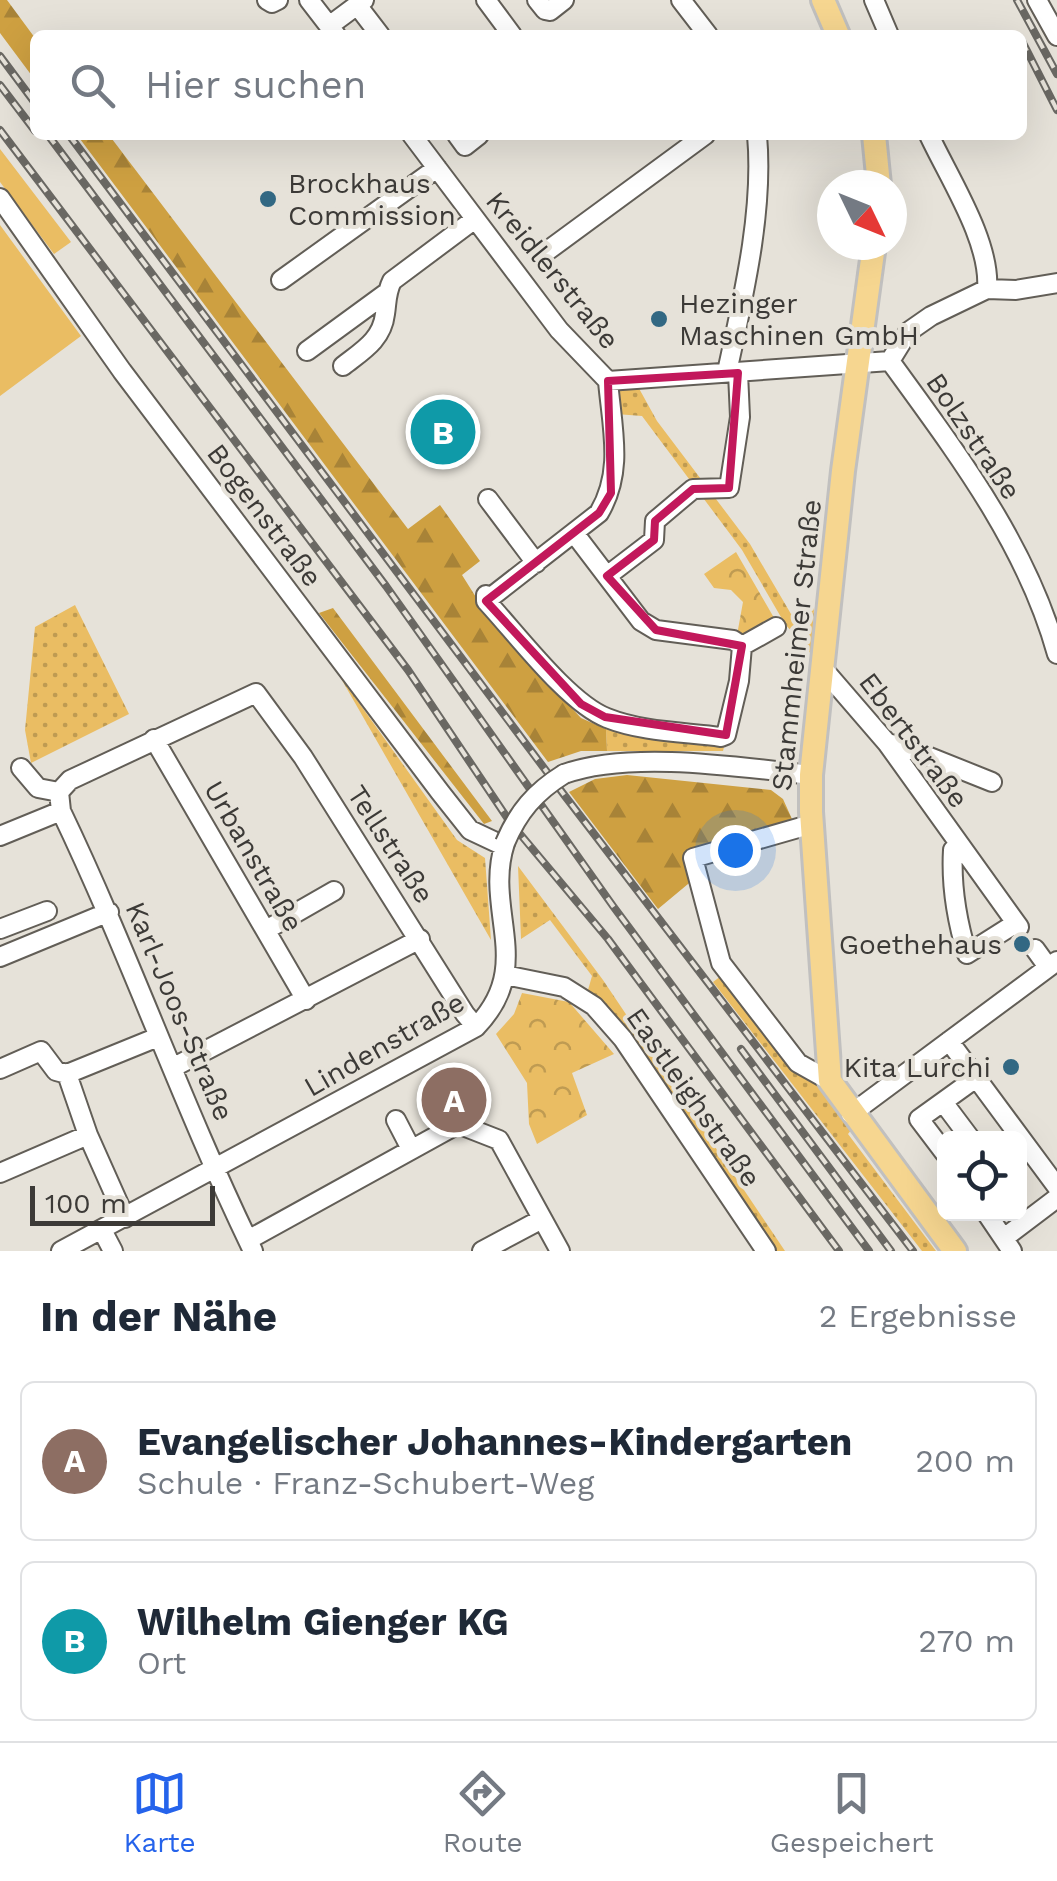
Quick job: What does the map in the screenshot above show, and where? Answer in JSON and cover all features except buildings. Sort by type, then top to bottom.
[{"type":"main road","points":[[823,0],[836,30]]},
{"type":"main road","points":[[874,140],[878,170]]},
{"type":"main road","name":"Stammheimer Straße","points":[[872,260],[844,471],[811,775],[830,1082],[954,1251]]},
{"type":"street","points":[[268,0],[278,0]]},
{"type":"street","points":[[309,0],[332,30]]},
{"type":"street","points":[[486,0],[508,30]]},
{"type":"street","points":[[537,0],[550,11],[564,0]]},
{"type":"street","points":[[681,0],[704,30]]},
{"type":"street","points":[[874,0],[887,30]]},
{"type":"street","points":[[1037,0],[1057,36]]},
{"type":"street","points":[[334,30],[361,3],[377,30]]},
{"type":"street","name":"Kreidlerstraße","points":[[416,140],[559,330],[608,380],[860,362]]},
{"type":"street","points":[[543,254],[698,140]]},
{"type":"street","points":[[607,576],[654,540],[655,521],[693,489],[729,488],[740,417],[733,372],[756,205],[758,140]]},
{"type":"street","points":[[931,140],[981,245],[988,271],[987,289],[1016,290],[1057,283]]},
{"type":"street","points":[[282,280],[437,168]]},
{"type":"street","name":"Bogenstraße","points":[[0,198],[122,371],[440,792],[470,830],[505,844]]},
{"type":"street","points":[[308,351],[386,294],[402,271],[475,219]]},
{"type":"street","name":"Bolzstraße","points":[[890,361],[908,332],[930,316],[987,289]]},
{"type":"street","points":[[343,366],[374,341],[386,312],[386,294]]},
{"type":"street","name":"Bolzstraße","points":[[860,362],[890,361]]},
{"type":"street","name":"Bolzstraße","points":[[890,361],[984,492],[1028,576],[1057,654]]},
{"type":"street","points":[[608,380],[615,460],[611,493],[599,513],[486,598],[582,704],[605,718],[631,726],[726,735],[739,680],[742,646]]},
{"type":"street","points":[[488,499],[536,563]]},
{"type":"street","points":[[574,533],[641,621],[656,630],[734,640],[742,646]]},
{"type":"street","points":[[742,646],[776,627]]},
{"type":"street","name":"Ebertstraße","points":[[824,670],[887,743],[1017,925],[967,954],[952,868],[953,850],[959,846]]},
{"type":"street","name":"Tellstraße","points":[[154,740],[256,693],[303,757],[476,1027]]},
{"type":"street","points":[[0,836],[59,802],[70,780],[154,740]]},
{"type":"street","name":"Urbanstraße","points":[[154,740],[306,1000]]},
{"type":"street","points":[[887,743],[992,782]]},
{"type":"street","points":[[506,976],[499,872],[505,844],[515,820],[532,799],[564,774],[612,762],[655,762],[811,775]]},
{"type":"street","points":[[21,768],[38,788],[59,802]]},
{"type":"street","name":"Karl-Joos-Straße","points":[[59,802],[250,1245]]},
{"type":"street","points":[[812,824],[693,858],[721,963],[798,1063],[830,1082]]},
{"type":"street","points":[[266,930],[334,891]]},
{"type":"street","points":[[0,929],[47,911]]},
{"type":"street","points":[[0,957],[109,912]]},
{"type":"street","points":[[172,1068],[420,940]]},
{"type":"street","points":[[851,1114],[1054,964],[1035,949]]},
{"type":"street","name":"Lindenstraße","points":[[61,1251],[476,1027],[495,1004],[506,976]]},
{"type":"street","name":"Eastleighstraße","points":[[506,976],[564,987],[594,1006],[623,1039],[766,1251]]},
{"type":"street","points":[[0,1070],[42,1050],[56,1071],[67,1074],[158,1037]]},
{"type":"street","points":[[949,1041],[1057,1187]]},
{"type":"street","points":[[67,1074],[125,1218]]},
{"type":"street","points":[[937,1143],[919,1119],[976,1078]]},
{"type":"street","points":[[943,1102],[965,1131]]},
{"type":"street","points":[[396,1120],[411,1150]]},
{"type":"street","points":[[250,1245],[458,1124],[499,1140],[560,1251]]},
{"type":"street","points":[[0,1173],[88,1134]]},
{"type":"street","points":[[1027,1211],[1057,1198]]},
{"type":"street","points":[[482,1251],[542,1218]]},
{"type":"street","points":[[992,1221],[1008,1245],[1020,1221]]},
{"type":"street","points":[[102,1230],[113,1251]]},
{"type":"highlighted area","points":[[738,373],[729,488],[693,489],[655,521],[654,540],[607,576],[656,630],[742,646],[726,735],[605,717],[581,704],[486,601],[599,513],[611,493],[608,381]]},
{"type":"green space","points":[[0,0],[7,0],[30,31],[30,73],[0,33]]},
{"type":"green space","points":[[81,140],[113,140],[408,529],[440,505],[480,561],[462,575],[491,621],[581,718],[606,729],[607,751],[581,751],[548,762]]},
{"type":"green space","points":[[0,149],[71,242],[54,254],[0,182]]},
{"type":"green space","points":[[0,225],[81,336],[0,396]]},
{"type":"green space","points":[[636,383],[657,421],[750,544],[791,614],[814,607],[812,655],[785,624],[742,550],[642,416],[616,414],[615,386]]},
{"type":"green space","points":[[736,552],[777,623],[754,638],[737,635],[743,602],[731,590],[714,588],[704,574]]},
{"type":"green space","points":[[75,605],[129,714],[31,763],[25,730],[35,627]]},
{"type":"green space","points":[[333,608],[492,821],[484,824],[319,613]]},
{"type":"green space","points":[[339,675],[457,840],[485,858],[491,940]]},
{"type":"green space","points":[[606,729],[725,743],[723,751],[607,751]]},
{"type":"green space","points":[[627,775],[771,790],[783,799],[792,819],[693,855],[694,879],[658,909],[569,792],[595,779]]},
{"type":"green space","points":[[518,866],[603,980],[785,1251],[771,1251],[634,1040],[611,1010],[588,990],[592,976],[550,920],[521,939]]},
{"type":"green space","points":[[725,973],[823,1087],[852,1129],[848,1134],[936,1251],[922,1251],[713,982]]},
{"type":"green space","points":[[522,993],[569,1002],[614,1054],[572,1073],[587,1115],[537,1144],[529,1124],[527,1083],[496,1034],[514,1014]]},
{"type":"railway","points":[[1017,0],[1057,74]]},
{"type":"railway","points":[[1027,51],[1057,110]]},
{"type":"railway","points":[[0,56],[30,96]]},
{"type":"railway","points":[[0,85],[30,124]]},
{"type":"railway","points":[[0,130],[408,670],[510,822],[608,939],[839,1251]]},
{"type":"railway","points":[[52,140],[386,586],[613,906],[869,1251]]},
{"type":"railway","points":[[73,140],[565,796],[913,1251]]},
{"type":"railway","points":[[741,1049],[891,1251]]},
{"type":"place","name":"Brockhaus Commission","points":[[268,199]]},
{"type":"place","name":"Hezinger Maschinen GmbH","points":[[659,319]]},
{"type":"place","name":"Wilhelm Gienger KG","points":[[443,432]]},
{"type":"place","name":"Goethehaus","points":[[1022,944]]},
{"type":"place","name":"Kita Lurchi","points":[[1011,1067]]},
{"type":"place","name":"Evangelischer Johannes-Kindergarten","points":[[454,1100]]}]
